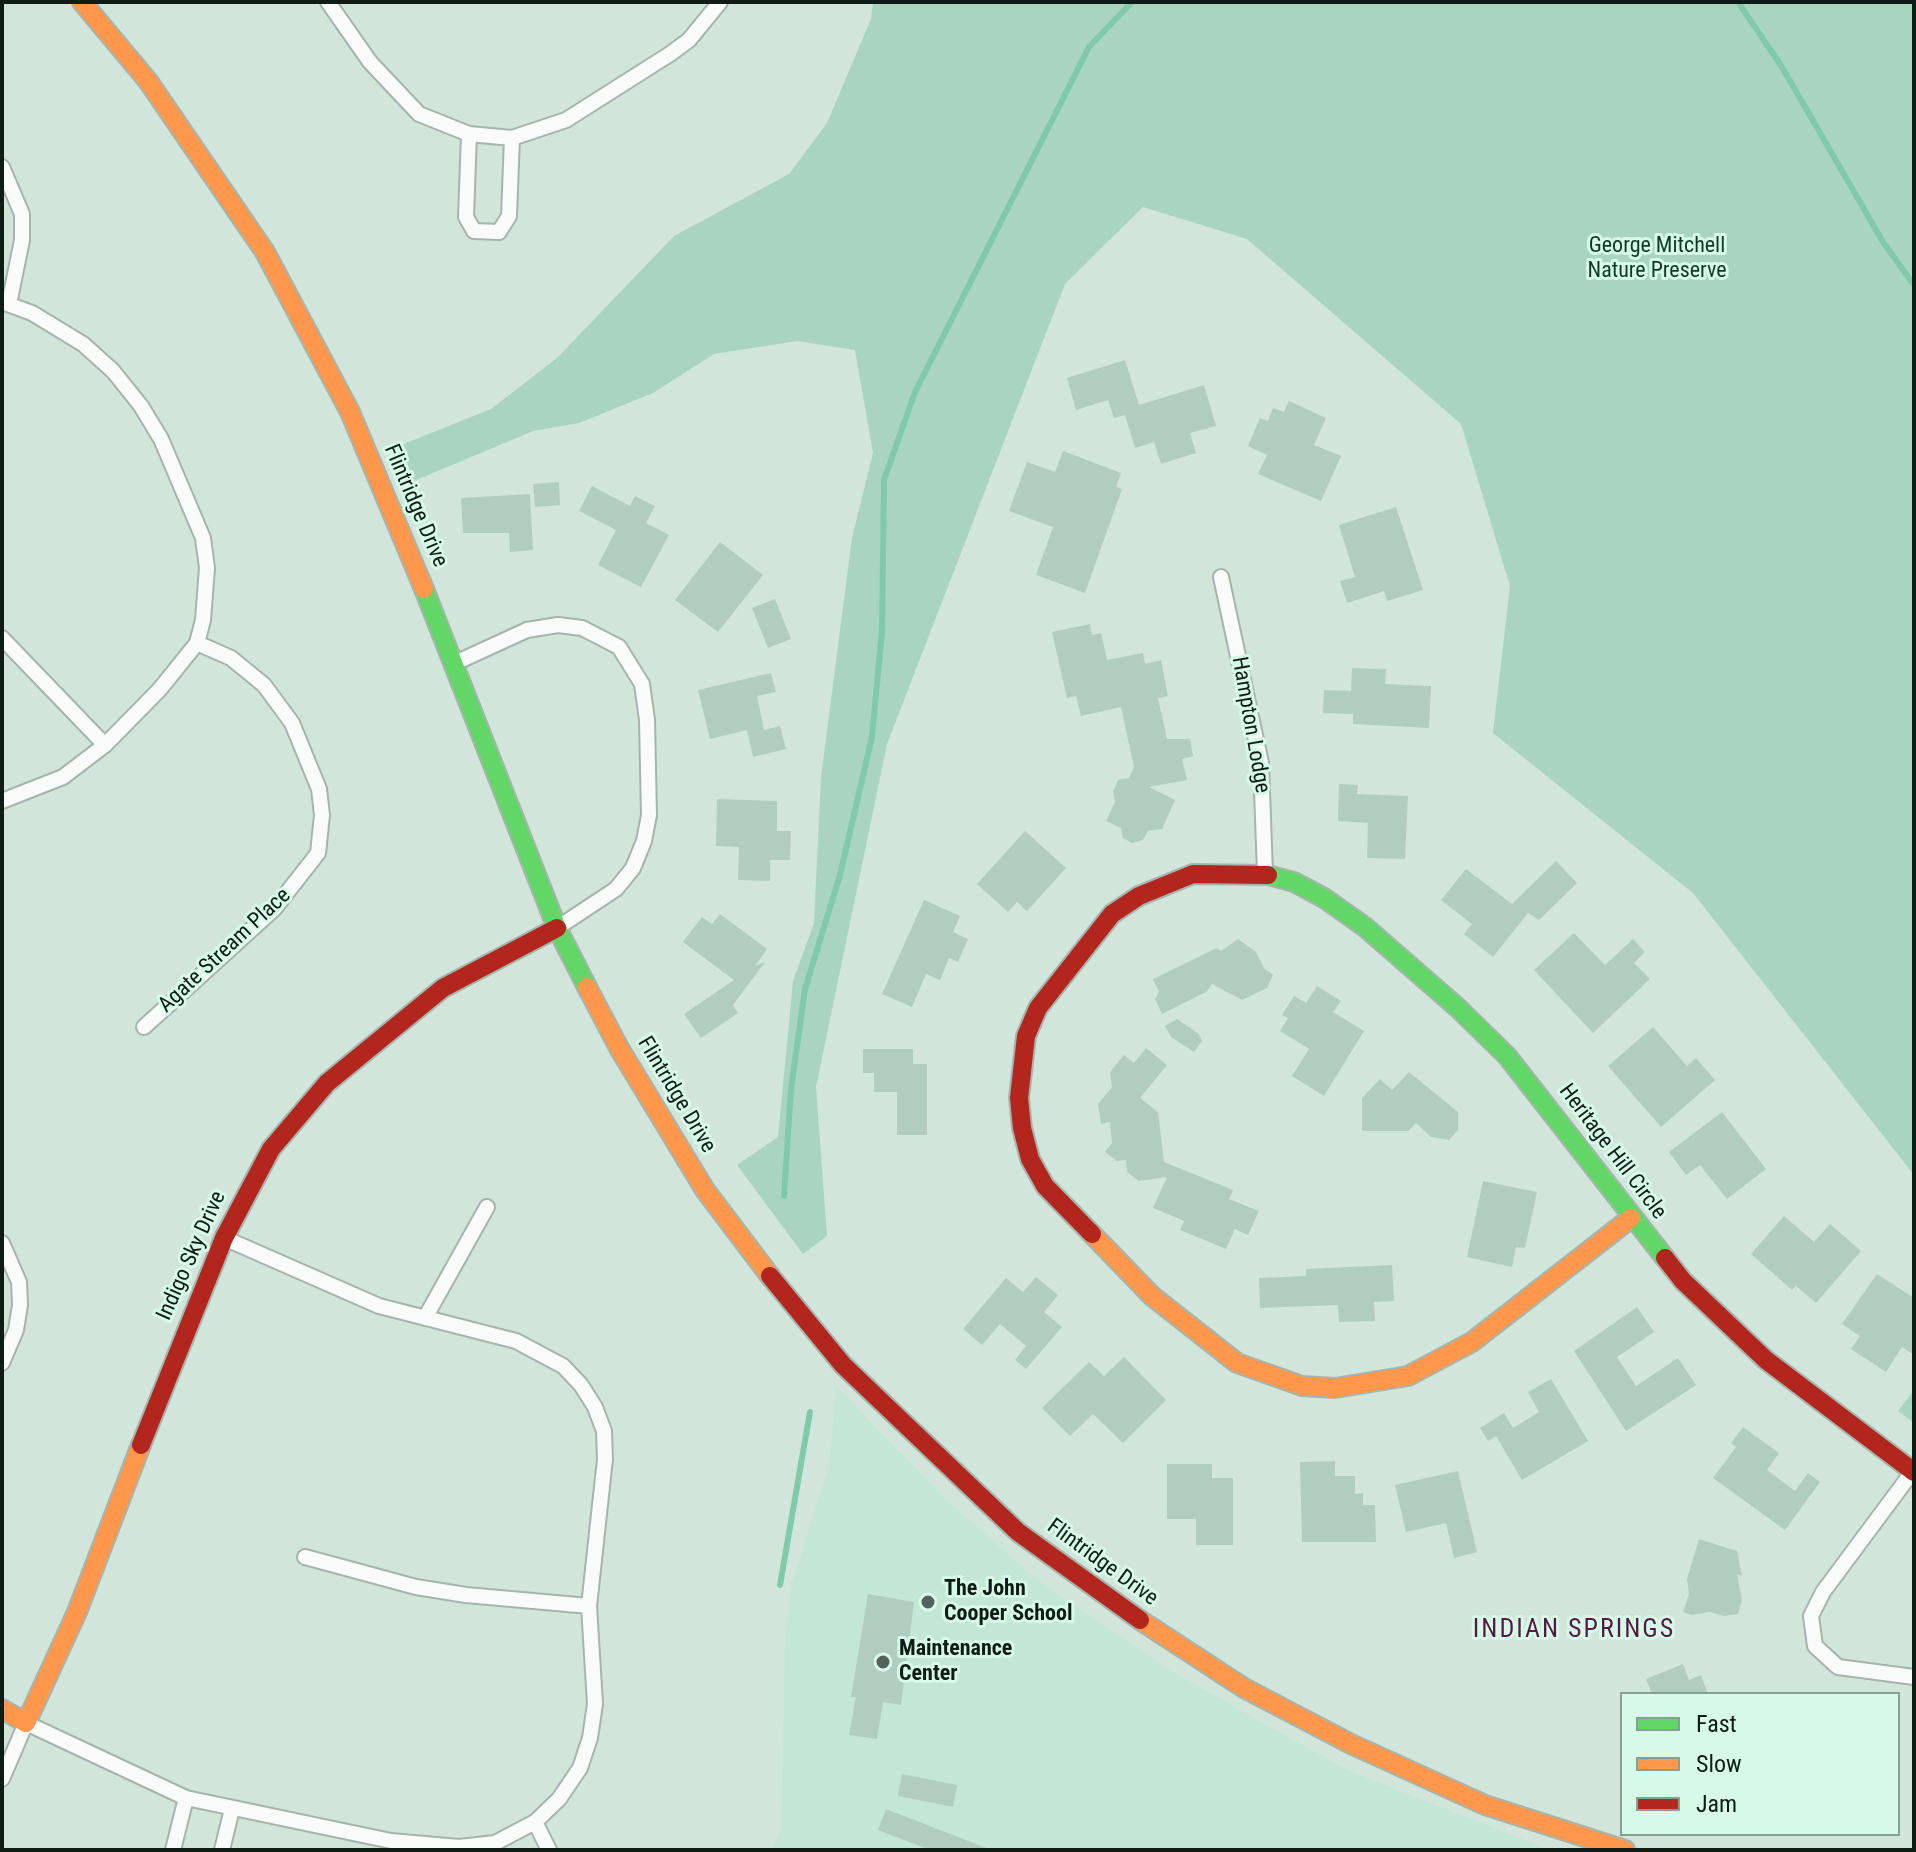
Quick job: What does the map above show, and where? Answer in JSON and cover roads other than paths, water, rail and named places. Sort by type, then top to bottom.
[{"type":"street","name":"Flintridge Drive","points":[[82,2],[172,115],[265,252],[350,412],[455,663],[557,928],[651,1101],[749,1252],[843,1365],[1018,1532],[1156,1631],[1295,1716],[1485,1805],[1625,1850]]},
{"type":"street","points":[[328,2],[370,62],[419,114],[469,134],[512,138],[566,120],[670,54],[689,40],[720,2]]},
{"type":"street","points":[[469,134],[466,217],[474,231],[499,232],[509,216],[512,138]]},
{"type":"street","points":[[2,167],[22,214],[22,240],[5,303],[54,325],[83,344],[132,394],[161,439],[203,538],[206,595],[197,643],[149,701],[105,745],[63,777],[2,801]]},
{"type":"street","name":"Hampton Lodge","points":[[1221,577],[1261,763],[1265,874]]},
{"type":"street","points":[[455,663],[527,630],[558,625],[582,628],[619,647],[642,684],[647,720],[649,815],[644,841],[633,868],[616,889],[557,928]]},
{"type":"street","points":[[2,638],[105,745]]},
{"type":"street","name":"Agate Stream Place","points":[[144,1027],[275,908],[307,871],[318,853],[322,815],[319,789],[292,723],[264,685],[231,658],[197,643]]},
{"type":"street","name":"Heritage Hill Circle","points":[[1631,1218],[1472,1342],[1408,1376],[1372,1385],[1302,1386],[1266,1376],[1237,1363],[1205,1341],[1152,1296],[1066,1212],[1045,1186],[1030,1159],[1019,1098],[1026,1036],[1038,1008],[1086,943],[1112,914],[1139,896],[1193,874],[1265,874],[1294,882],[1324,898],[1365,927],[1458,1008],[1507,1056],[1683,1281],[1766,1360],[1913,1472]]},
{"type":"street","name":"Indigo Sky Drive","points":[[26,1723],[77,1612],[152,1411],[224,1238],[271,1149],[327,1083],[443,988],[557,928]]},
{"type":"street","points":[[425,1318],[487,1207]]},
{"type":"street","points":[[2,1709],[186,1798],[391,1841],[459,1847],[497,1846],[535,1822],[559,1799],[580,1768],[590,1738],[595,1704],[589,1606],[605,1459],[604,1431],[595,1407],[563,1366],[541,1352],[328,1286],[224,1238]]},
{"type":"street","points":[[2,1243],[19,1282],[20,1305],[16,1330],[2,1363]]},
{"type":"street","points":[[1913,1472],[1823,1592],[1811,1616],[1815,1646],[1838,1667],[1914,1677]]},
{"type":"street","points":[[305,1557],[416,1587],[466,1595],[589,1606]]},
{"type":"street","points":[[2,1779],[26,1723]]},
{"type":"street","points":[[173,1850],[186,1798]]},
{"type":"street","points":[[222,1850],[232,1809]]},
{"type":"street","points":[[535,1822],[549,1850]]},
{"type":"waterway","points":[[784,1196],[791,1089],[805,989],[840,875],[872,737],[882,631],[884,480],[915,392],[1089,47],[1132,2]]},
{"type":"waterway","points":[[1738,2],[1782,67],[1883,242],[1914,285]]},
{"type":"waterway","points":[[780,1585],[810,1412]]},
{"type":"place","name":"The John Cooper School","points":[[928,1602]]},
{"type":"place","name":"Maintenance Center","points":[[883,1662]]},
{"type":"district","name":"INDIAN SPRINGS","points":[[1574,1630]]},
{"type":"park label","name":"George Mitchell Nature Preserve","points":[[1657,258]]}]
